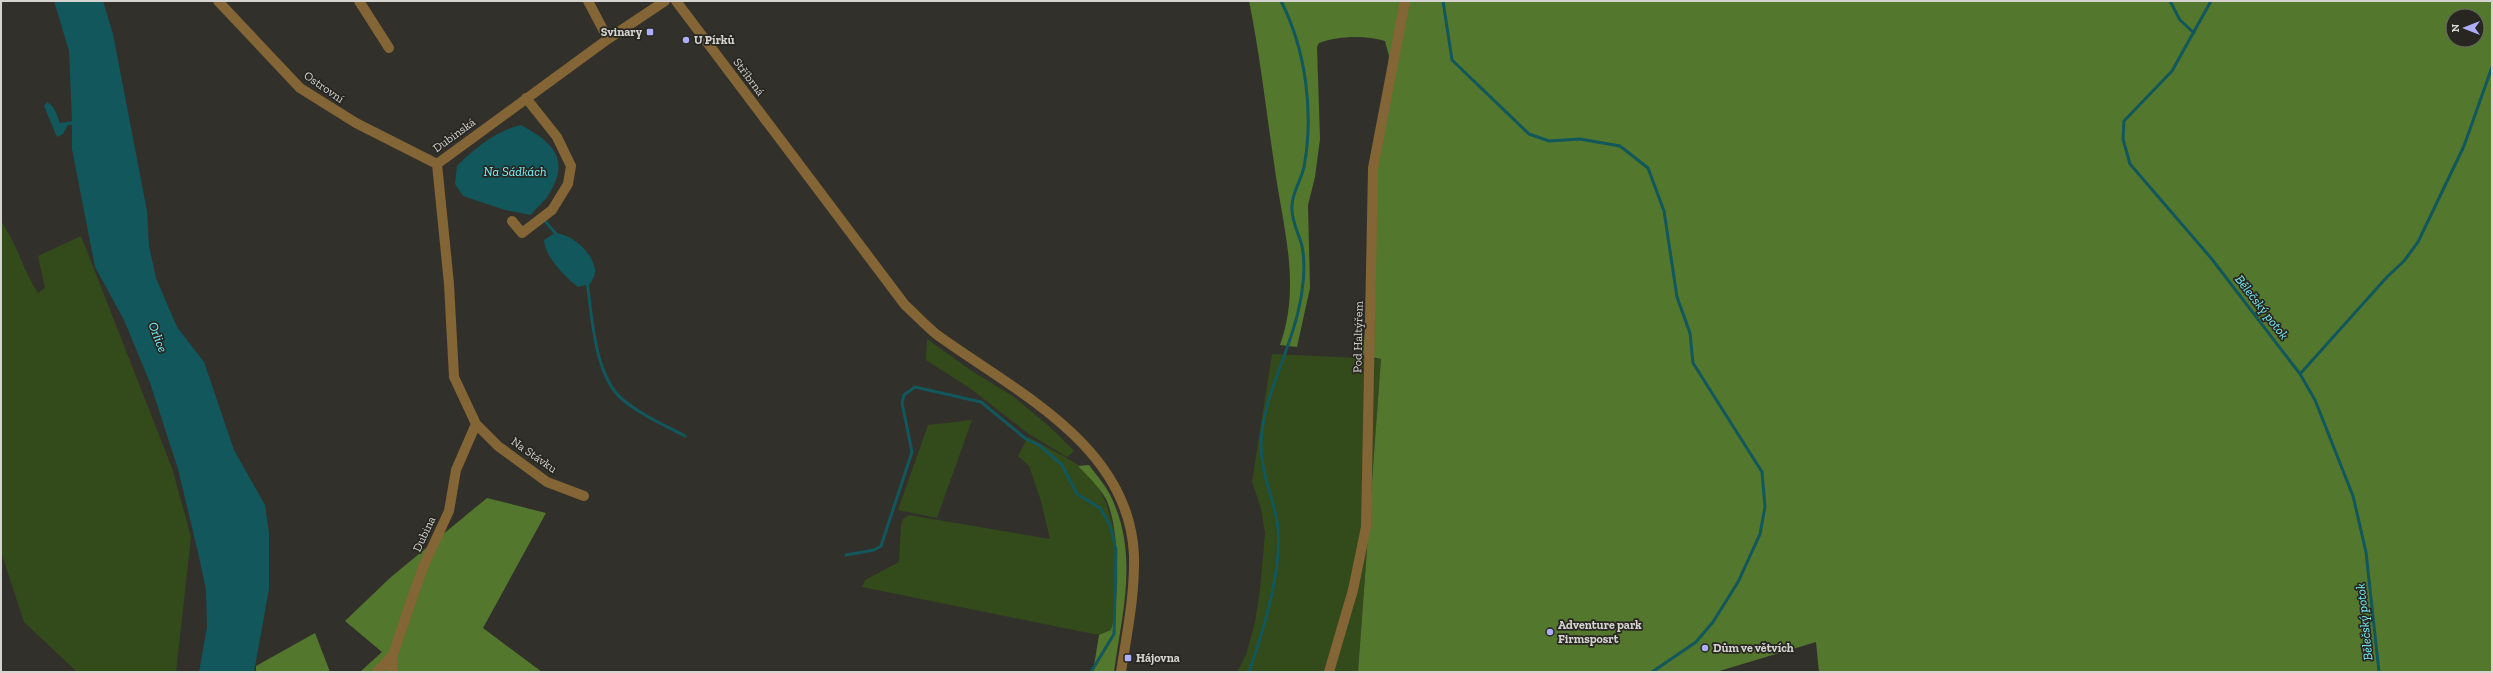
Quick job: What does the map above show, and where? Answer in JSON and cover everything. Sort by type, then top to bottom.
[{"type":"street","name":"Ostrovní","points":[[218,1],[300,88],[356,123],[437,164]]},
{"type":"street","points":[[359,1],[389,48]]},
{"type":"street","points":[[588,1],[608,39]]},
{"type":"street","name":"Dubinská","points":[[476,424],[454,377],[449,284],[437,164],[608,39],[665,1]]},
{"type":"street","name":"Stříbrná","points":[[676,1],[905,305],[935,333],[1007,382],[1070,430],[1087,447],[1108,475],[1126,510],[1134,553],[1134,584],[1121,672]]},
{"type":"street","name":"Pod Haltýřem","points":[[1329,672],[1353,590],[1366,527],[1373,168],[1405,1]]},
{"type":"street","points":[[512,221],[522,233],[552,210],[568,184],[571,166],[557,136],[526,98]]},
{"type":"street","name":"Na Stávku","points":[[476,424],[498,446],[547,482],[584,496]]},
{"type":"street","name":"Dubina","points":[[392,672],[393,655],[424,565],[449,511],[456,470],[476,424]]},
{"type":"street","name":"Dubina","points":[[377,672],[393,655]]},
{"type":"green space","points":[[1249,1],[2492,1],[2492,672],[1819,672],[1816,642],[1716,672],[1358,672],[1381,359],[1362,355],[1367,318],[1369,244],[1389,56],[1385,41],[1361,37],[1335,39],[1319,43],[1317,47],[1320,139],[1315,177],[1308,205],[1310,288],[1297,347],[1280,345],[1286,322],[1290,277],[1285,231],[1260,62]]},
{"type":"green space","points":[[1,221],[7,230],[38,293],[45,288],[38,256],[81,236],[172,468],[191,537],[176,672],[77,672],[24,622],[1,552]]},
{"type":"green space","points":[[927,339],[972,371],[1014,397],[1050,427],[1074,451],[1067,457],[1029,434],[971,389],[926,360]]},
{"type":"green space","points":[[1272,354],[1381,359],[1358,672],[1237,672],[1246,655],[1255,622],[1260,590],[1265,533],[1261,508],[1252,482]]},
{"type":"green space","points":[[972,420],[937,518],[898,510],[928,425]]},
{"type":"green space","points":[[1028,437],[1078,465],[1092,479],[1103,497],[1111,519],[1116,542],[1118,566],[1118,589],[1111,630],[1104,635],[1093,634],[862,587],[865,580],[899,562],[901,525],[903,519],[909,515],[1050,539],[1041,501],[1029,466],[1018,456]]},
{"type":"green space","points":[[1089,465],[1111,496],[1121,522],[1125,543],[1126,586],[1114,672],[1093,672],[1099,635],[1111,630],[1114,617],[1117,564],[1114,527],[1111,512],[1106,499],[1097,486],[1078,466]]},
{"type":"green space","points":[[487,498],[546,513],[483,628],[542,672],[360,672],[382,652],[345,621],[391,577]]},
{"type":"green space","points":[[315,633],[330,672],[256,672],[256,666]]},
{"type":"water","name":"Orlice","points":[[54,1],[103,1],[113,34],[147,211],[149,246],[156,278],[177,327],[204,362],[234,450],[265,505],[269,533],[269,589],[254,672],[199,672],[207,627],[206,590],[178,469],[150,383],[124,320],[95,267],[72,149],[72,125],[68,125],[63,134],[57,137],[44,106],[47,102],[52,106],[60,123],[72,121],[69,51]]},
{"type":"water","name":"Na Sádkách","points":[[521,125],[542,138],[555,152],[558,161],[558,170],[555,181],[545,200],[531,215],[505,210],[463,196],[455,184],[457,166],[486,141],[503,131]]},
{"type":"water","points":[[555,233],[574,240],[590,256],[595,271],[590,284],[578,287],[556,266],[548,253],[544,240]]},
{"type":"waterway","points":[[1249,672],[1261,637],[1272,595],[1278,552],[1276,516],[1264,473],[1261,455],[1262,428],[1271,394],[1294,328],[1303,288],[1304,271],[1302,246],[1293,219],[1292,204],[1304,167],[1307,146],[1308,104],[1306,82],[1297,40],[1281,1]]},
{"type":"waterway","points":[[1443,1],[1452,60],[1529,134],[1549,141],[1580,139],[1620,146],[1648,168],[1664,211],[1677,297],[1690,333],[1693,363],[1762,472],[1765,507],[1760,534],[1738,582],[1713,622],[1696,642],[1652,672]]},
{"type":"waterway","points":[[2170,1],[2180,20],[2194,33]]},
{"type":"waterway","name":"Bělečský potok","points":[[2211,1],[2172,71],[2124,121],[2123,139],[2130,164],[2211,258],[2300,374],[2315,400],[2353,496],[2366,552],[2379,672]]},
{"type":"waterway","points":[[2300,374],[2387,277],[2404,261],[2418,242],[2464,146],[2492,67]]},
{"type":"waterway","points":[[545,221],[557,235]]},
{"type":"waterway","points":[[587,281],[596,344],[605,375],[613,388],[622,399],[637,410],[685,436]]},
{"type":"waterway","points":[[846,555],[874,550],[881,546],[912,452],[902,403],[904,395],[915,387],[981,402],[1026,439],[1039,445],[1062,465],[1077,494],[1100,508],[1110,525],[1116,550],[1114,634],[1091,672]]},
{"type":"place","name":"Svinary","points":[[650,32]]},
{"type":"place","name":"U Pírků","points":[[686,40]]},
{"type":"place","name":"Adventure park Firmsposrt","points":[[1550,632]]},
{"type":"place","name":"Dům ve větvích","points":[[1705,648]]},
{"type":"place","name":"Hájovna","points":[[1128,658]]}]
